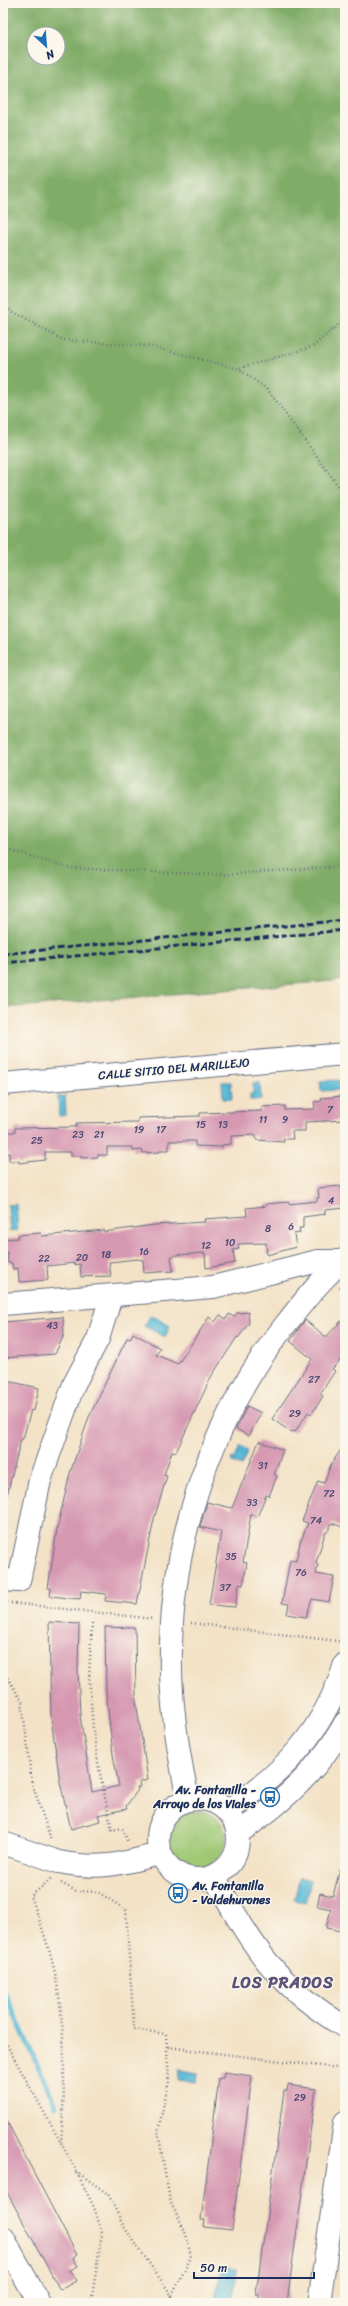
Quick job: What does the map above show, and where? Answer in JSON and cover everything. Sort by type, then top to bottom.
[{"type":"street","name":"CALLE SITIO DEL MARILLEJO","points":[[3,1084],[345,1054]]},
{"type":"street","points":[[3,1304],[111,1297],[213,1287],[318,1261],[344,1260]]},
{"type":"street","points":[[188,1800],[174,1720],[171,1671],[172,1621],[179,1563],[192,1506],[211,1452],[237,1399],[267,1349],[303,1303],[344,1260]]},
{"type":"street","points":[[3,1580],[19,1581],[40,1480],[74,1384],[98,1339],[111,1297]]},
{"type":"street","points":[[227,1811],[280,1771],[305,1743],[325,1712],[345,1664]]},
{"type":"street","points":[[238,1833],[268,1814],[294,1791],[316,1766],[345,1723]]},
{"type":"street","points":[[188,1800],[209,1801],[227,1811],[234,1821],[238,1833],[237,1851],[228,1866],[214,1876],[198,1880],[182,1877],[168,1868],[159,1854],[157,1837],[162,1820],[173,1807],[188,1800]]},
{"type":"street","points":[[3,1844],[56,1867],[105,1866],[159,1854]]},
{"type":"street","points":[[214,1876],[252,1943],[273,1970],[297,1993],[345,2027]]},
{"type":"street","points":[[319,2303],[345,2122]]},
{"type":"street","points":[[3,2237],[39,2303]]},
{"type":"path","points":[[3,303],[10,311],[63,340],[149,346],[239,369],[268,390],[345,495]]},
{"type":"path","points":[[239,369],[312,347],[345,319]]},
{"type":"path","points":[[3,849],[76,869],[221,875],[345,866]]},
{"type":"path","points":[[3,1602],[148,1618]]},
{"type":"path","points":[[92,1622],[89,1676],[99,1769],[112,1830],[122,1828],[128,1842]]},
{"type":"path","points":[[189,1623],[345,1642]]},
{"type":"path","points":[[3,1672],[22,1701],[32,1783],[51,1840],[56,1867],[76,1891],[98,1892],[126,1910],[134,2029],[166,2034],[169,2081],[158,2131],[170,2201],[186,2234],[191,2257],[170,2303]]},
{"type":"path","points":[[56,1867],[31,1896],[39,1919],[58,1989],[65,2094],[61,2143]]},
{"type":"path","points":[[3,2038],[77,2172],[94,2207],[102,2233],[91,2303]]},
{"type":"path","points":[[168,2047],[345,2069]]},
{"type":"path","points":[[77,2172],[108,2194],[124,2227],[172,2296]]},
{"type":"green space","points":[[3,3],[345,3],[345,980],[3,1008]]},
{"type":"green space","points":[[345,1697],[345,1714],[332,1737],[248,1818],[245,1811],[276,1789],[304,1762],[327,1731],[337,1715]]},
{"type":"green space","points":[[192,1811],[204,1811],[218,1819],[226,1833],[224,1850],[218,1859],[204,1867],[192,1867],[182,1862],[175,1855],[170,1845],[170,1833],[175,1823],[182,1816]]},
{"type":"water","points":[[339,1080],[340,1090],[321,1091],[320,1081]]},
{"type":"water","points":[[222,1082],[231,1082],[232,1099],[223,1099]]},
{"type":"water","points":[[253,1083],[260,1083],[261,1100],[250,1100],[250,1094],[253,1094]]},
{"type":"water","points":[[65,1096],[66,1115],[59,1116],[58,1097]]},
{"type":"water","points":[[16,1204],[18,1230],[10,1231],[8,1205]]},
{"type":"water","points":[[151,1315],[170,1326],[165,1337],[144,1326]]},
{"type":"water","points":[[240,1446],[248,1450],[241,1466],[231,1461],[232,1458],[235,1459]]},
{"type":"water","points":[[300,1877],[311,1880],[306,1903],[294,1900]]},
{"type":"water","points":[[179,2070],[198,2073],[197,2082],[178,2080]]},
{"type":"water","points":[[221,2267],[237,2269],[233,2303],[216,2300]]},
{"type":"building","points":[[343,1096],[345,1120],[305,1122],[305,1131],[292,1131],[293,1139],[283,1139],[284,1142],[256,1140],[256,1135],[231,1136],[231,1144],[222,1145],[222,1147],[195,1146],[195,1141],[169,1141],[169,1150],[160,1150],[160,1152],[143,1153],[142,1150],[133,1151],[133,1147],[107,1147],[107,1155],[98,1155],[98,1157],[81,1158],[81,1156],[71,1156],[71,1152],[45,1152],[45,1160],[19,1163],[19,1161],[9,1161],[9,1153],[3,1154],[3,1132],[15,1132],[15,1128],[76,1127],[76,1123],[138,1122],[138,1118],[200,1116],[200,1113],[262,1111],[262,1107],[285,1106],[285,1110],[315,1109],[314,1102],[322,1101],[321,1098]]},
{"type":"building","points":[[340,1186],[341,1189],[345,1189],[345,1208],[325,1210],[325,1214],[303,1217],[303,1228],[299,1228],[300,1233],[294,1234],[296,1247],[267,1255],[266,1243],[238,1244],[239,1249],[233,1250],[235,1263],[206,1268],[205,1253],[176,1255],[171,1257],[173,1271],[144,1273],[143,1260],[137,1259],[109,1262],[111,1276],[81,1277],[80,1264],[75,1265],[75,1263],[47,1266],[48,1280],[19,1282],[18,1268],[13,1269],[12,1263],[8,1263],[7,1252],[3,1253],[3,1239],[18,1238],[18,1235],[41,1233],[42,1236],[104,1230],[104,1232],[154,1225],[205,1222],[204,1219],[247,1216],[246,1208],[266,1206],[266,1204],[289,1202],[289,1204],[317,1201],[317,1198],[319,1198],[318,1188]]},
{"type":"building","points":[[248,1312],[249,1323],[238,1338],[237,1337],[211,1377],[176,1452],[172,1451],[164,1475],[167,1476],[154,1519],[137,1604],[105,1601],[106,1594],[81,1591],[80,1599],[50,1596],[51,1588],[48,1588],[57,1529],[70,1473],[89,1417],[127,1338],[130,1339],[133,1333],[160,1348],[156,1355],[178,1364],[209,1317],[215,1322],[220,1315],[226,1319],[229,1314],[234,1317],[237,1313]]},
{"type":"building","points":[[63,1317],[64,1335],[55,1354],[3,1358],[3,1322]]},
{"type":"building","points":[[345,1317],[345,1355],[332,1369],[335,1371],[320,1394],[323,1396],[315,1409],[311,1414],[308,1412],[295,1432],[291,1432],[272,1419],[312,1359],[290,1341],[305,1320],[326,1337]]},
{"type":"building","points":[[3,1380],[39,1388],[34,1411],[31,1410],[23,1439],[21,1439],[7,1495],[3,1494]]},
{"type":"building","points":[[247,1406],[261,1413],[249,1436],[236,1429]]},
{"type":"building","points":[[259,1441],[283,1450],[274,1474],[277,1476],[269,1496],[266,1495],[257,1517],[251,1514],[243,1562],[247,1563],[243,1585],[239,1584],[235,1607],[209,1605],[221,1532],[200,1527],[207,1502],[232,1508]]},
{"type":"building","points":[[345,1444],[345,1483],[341,1500],[345,1501],[345,1528],[332,1523],[328,1531],[325,1533],[316,1563],[318,1565],[316,1574],[334,1577],[329,1602],[312,1599],[306,1617],[287,1614],[289,1604],[282,1603],[290,1560],[296,1561],[300,1543],[308,1523],[302,1521],[318,1481],[324,1483],[331,1464]]},
{"type":"building","points":[[49,1622],[79,1624],[78,1669],[80,1715],[92,1792],[119,1786],[113,1755],[106,1691],[105,1627],[135,1628],[136,1701],[148,1780],[139,1782],[140,1787],[137,1787],[138,1790],[126,1806],[127,1809],[98,1815],[100,1821],[71,1829],[60,1782],[51,1718]]},
{"type":"building","points":[[340,1869],[345,1869],[345,1932],[326,1928],[331,1909],[317,1906],[320,1893],[333,1896]]},
{"type":"building","points":[[224,2072],[252,2076],[232,2230],[204,2227],[205,2220],[201,2220],[219,2078],[223,2078]]},
{"type":"building","points":[[288,2085],[316,2089],[287,2303],[272,2303],[259,2301],[259,2295],[256,2294],[284,2091],[287,2091]]},
{"type":"building","points":[[3,2114],[77,2255],[73,2258],[78,2266],[70,2270],[76,2281],[60,2290],[3,2185]]},
{"type":"waterway","points":[[3,1989],[56,2106]]},
{"type":"railway","points":[[3,954],[345,920]]},
{"type":"railway","points":[[3,963],[345,930]]},
{"type":"place","name":"Av. Fontanilla - Arroyo de los Viales","points":[[270,1797]]},
{"type":"place","name":"Av. Fontanilla - Valdehurones","points":[[178,1893]]},
{"type":"district","name":"LOS PRADOS","points":[[283,1982]]}]
